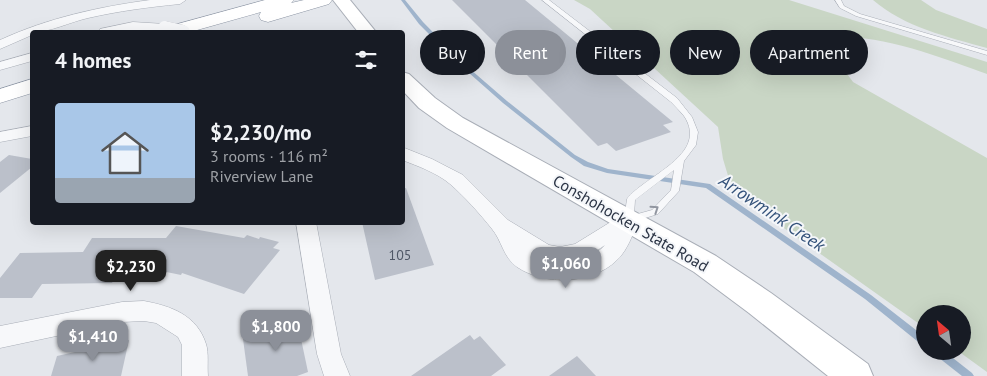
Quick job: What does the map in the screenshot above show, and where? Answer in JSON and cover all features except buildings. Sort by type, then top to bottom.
[{"type":"highway","points":[[167,30],[278,6],[323,0]]},
{"type":"highway","points":[[217,30],[278,6]]},
{"type":"highway","points":[[0,82],[30,73]]},
{"type":"highway","points":[[0,96],[30,87]]},
{"type":"main road","points":[[341,0],[365,30]]},
{"type":"main road","name":"Conshohocken State Road","points":[[405,81],[427,103],[455,123],[679,248],[732,282],[855,376]]},
{"type":"street","points":[[33,30],[78,16],[122,7],[180,0]]},
{"type":"street","points":[[114,30],[133,26],[167,30]]},
{"type":"street","points":[[0,45],[30,31]]},
{"type":"street","points":[[0,66],[30,58]]},
{"type":"street","points":[[0,137],[30,131]]},
{"type":"street","points":[[405,154],[456,178],[501,225],[515,253],[535,267],[563,272],[590,266],[611,253],[629,220]]},
{"type":"street","points":[[307,225],[329,354],[337,376]]},
{"type":"street","points":[[0,337],[122,312],[144,311],[161,314],[187,330],[194,345],[195,376]]},
{"type":"lane","points":[[545,0],[684,109],[694,129],[692,147],[680,162],[644,186],[631,199],[629,220],[654,212],[676,191],[680,162]]},
{"type":"lane","points":[[838,0],[842,7],[858,15],[987,53]]},
{"type":"green space","points":[[574,0],[789,0],[987,62],[987,74],[928,53],[868,39],[868,30],[750,30],[750,75],[848,75],[853,82],[987,158],[987,372],[970,360],[971,305],[916,305],[916,322],[743,199],[729,179],[723,159],[718,127],[660,74],[660,30],[613,30],[590,9]]},
{"type":"green space","points":[[873,0],[921,0],[936,10],[987,29],[987,48],[912,24]]},
{"type":"waterway","name":"Arrowmink Creek","points":[[403,0],[421,23],[461,64],[573,156],[586,164],[607,171],[708,186],[868,297],[916,335]]},
{"type":"waterway","name":"Arrowmink Creek","points":[[949,360],[969,376]]}]
